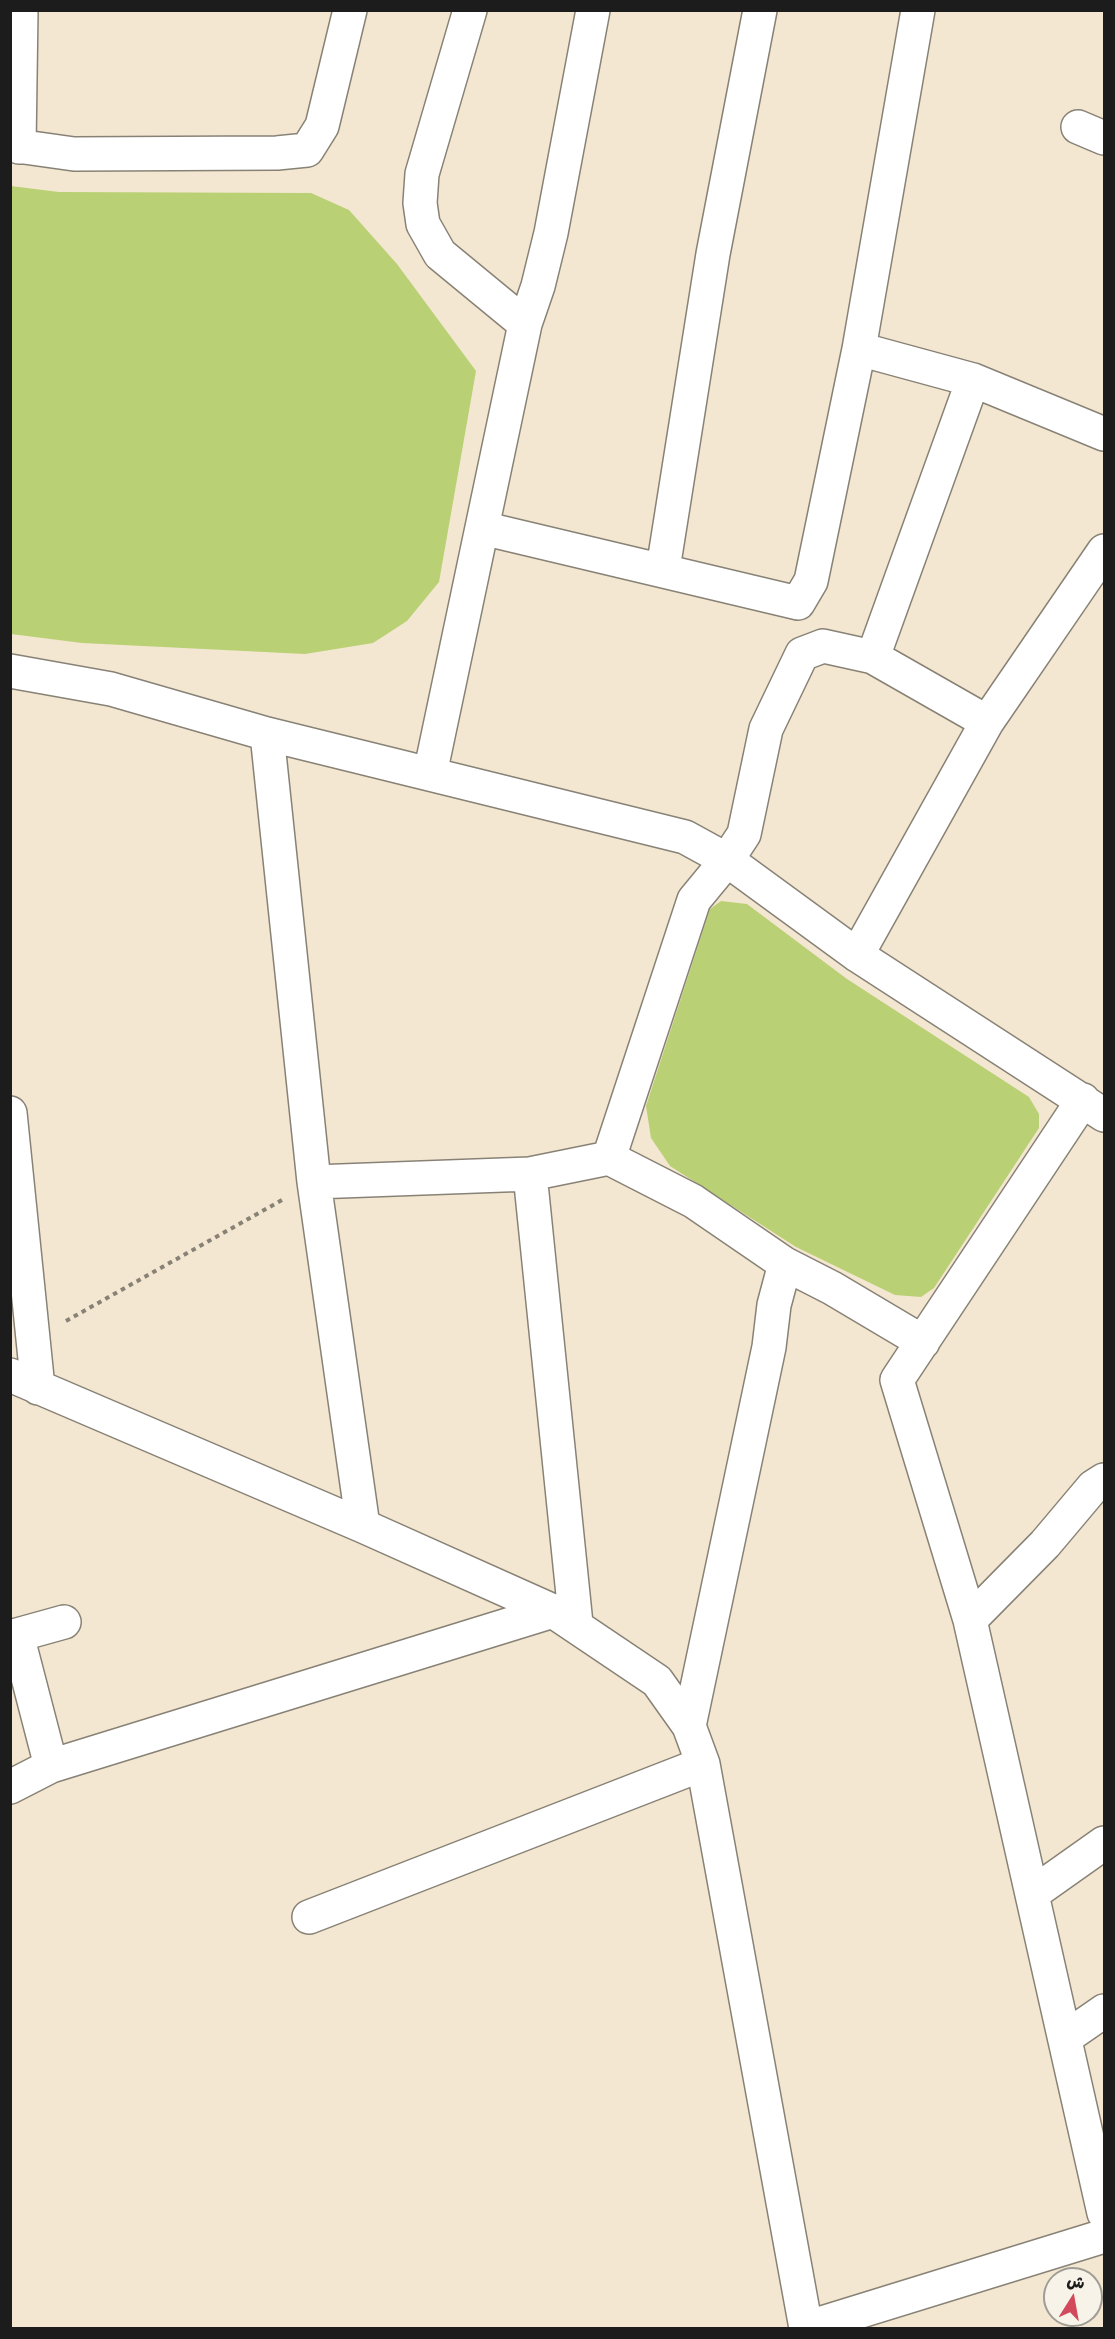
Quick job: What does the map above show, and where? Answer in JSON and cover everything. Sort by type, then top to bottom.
[{"type":"street","points":[[21,10],[15,146],[74,154],[277,153],[307,150],[322,126],[350,10]]},
{"type":"street","points":[[470,10],[422,174],[420,203],[423,224],[440,254],[525,324]]},
{"type":"street","points":[[430,774],[525,324],[538,286],[551,232],[593,10]]},
{"type":"street","points":[[663,569],[713,254],[760,10]]},
{"type":"street","points":[[798,603],[811,581],[859,349],[918,10]]},
{"type":"street","points":[[859,349],[973,380],[1104,434]]},
{"type":"street","points":[[873,657],[973,380]]},
{"type":"street","points":[[482,528],[663,569],[779,601],[798,603]]},
{"type":"street","points":[[857,955],[987,722],[1104,551]]},
{"type":"street","points":[[798,603],[823,646]]},
{"type":"street","points":[[609,1158],[694,900],[727,860],[744,834],[766,729],[802,654],[823,646],[873,657],[987,722]]},
{"type":"street","points":[[10,671],[111,689],[267,734],[685,837],[727,860],[857,955],[1098,1109],[897,1380],[970,1620],[1104,2213]]},
{"type":"street","points":[[267,734],[314,1182],[363,1526]]},
{"type":"street","points":[[10,1113],[34,1339],[24,1382],[363,1526],[565,1617],[657,1681],[689,1726],[703,1764],[806,2328],[1104,2236]]},
{"type":"street","points":[[314,1182],[530,1174],[609,1158],[693,1201],[785,1264],[832,1288],[923,1342]]},
{"type":"street","points":[[530,1174],[565,1617]]},
{"type":"street","points":[[689,1726],[769,1347],[774,1305],[785,1264]]},
{"type":"street","points":[[970,1620],[1045,1544],[1093,1487],[1104,1480]]},
{"type":"street","points":[[10,1787],[51,1766],[565,1617]]},
{"type":"street","points":[[51,1766],[14,1636],[64,1622]]},
{"type":"street","points":[[309,1917],[703,1764]]},
{"type":"street","points":[[1032,1894],[1104,1843]]},
{"type":"street","points":[[1065,2038],[1104,2011]]},
{"type":"path","points":[[34,1339],[314,1182]]},
{"type":"green space","points":[[11,186],[59,192],[311,193],[349,210],[397,264],[476,371],[439,582],[407,621],[373,643],[305,654],[82,643],[11,634]]},
{"type":"green space","points":[[721,901],[747,904],[847,979],[1029,1097],[1039,1114],[1039,1128],[934,1288],[921,1297],[895,1295],[796,1247],[670,1166],[651,1138],[646,1106],[710,909]]}]
